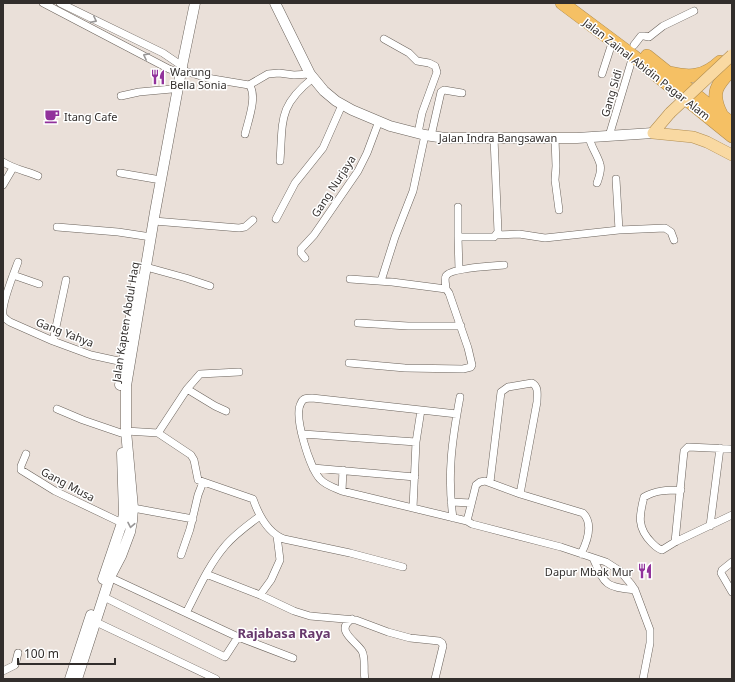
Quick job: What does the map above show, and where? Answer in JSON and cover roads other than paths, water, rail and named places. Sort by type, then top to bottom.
[{"type":"highway","name":"Jalan Zainal Abidin Pagar Alam","points":[[562,3],[613,40],[633,50],[668,72],[727,120]]},
{"type":"highway","name":"Jalan Zainal Abidin Pagar Alam","points":[[578,3],[732,136]]},
{"type":"highway","points":[[668,72],[689,76],[705,72],[715,67],[732,51]]},
{"type":"highway","points":[[727,120],[716,100],[716,90],[718,84],[732,69]]},
{"type":"highway","points":[[705,72],[704,79],[708,84],[714,86],[718,84]]},
{"type":"main road","points":[[658,133],[672,116],[732,55]]},
{"type":"main road","points":[[672,116],[732,64]]},
{"type":"main road","name":"Jalan Indra Bangsawan","points":[[658,133],[693,137],[732,154]]},
{"type":"street","points":[[42,3],[180,69],[207,78],[249,85],[268,74],[279,73],[311,76]]},
{"type":"street","points":[[60,3],[163,53],[180,69]]},
{"type":"street","name":"Jalan Kapten Abdul Haq","points":[[70,679],[96,622],[104,597],[107,576],[121,556],[130,532],[132,521],[133,508],[119,385],[122,362],[130,342],[146,267],[147,237],[154,220],[172,89],[180,69],[189,3]]},
{"type":"street","name":"Jalan Kapten Abdul Haq","points":[[73,679],[107,576],[124,514],[124,438],[126,386],[130,342],[147,237],[154,179],[165,142],[195,3]]},
{"type":"street","name":"Jalan Indra Bangsawan","points":[[275,3],[311,76],[324,91],[342,105],[379,121],[425,135],[445,138],[578,138],[589,136],[658,133]]},
{"type":"street","points":[[633,50],[640,36],[649,38],[663,26],[694,11]]},
{"type":"street","points":[[384,39],[409,53],[417,60],[435,66],[437,72],[422,113],[425,135]]},
{"type":"street","points":[[602,74],[613,40]]},
{"type":"street","name":"Gang Sidi","points":[[609,136],[633,50]]},
{"type":"street","points":[[280,161],[282,123],[287,106],[311,76]]},
{"type":"street","points":[[245,134],[253,98],[252,89],[249,85]]},
{"type":"street","points":[[121,96],[139,92],[172,89]]},
{"type":"street","points":[[381,281],[395,237],[413,191],[425,135],[441,92],[444,90],[462,93]]},
{"type":"street","points":[[276,219],[295,183],[323,148],[342,105]]},
{"type":"street","name":"Gang Nurjaya","points":[[304,258],[301,253],[301,249],[314,235],[358,171],[367,153],[379,121]]},
{"type":"street","points":[[589,136],[590,144],[600,164],[597,183]]},
{"type":"street","points":[[458,237],[494,237],[497,233],[494,138]]},
{"type":"street","points":[[555,138],[555,180],[559,210]]},
{"type":"street","points":[[3,162],[13,168],[22,169],[38,176]]},
{"type":"street","points":[[3,185],[13,168]]},
{"type":"street","points":[[120,173],[154,179]]},
{"type":"street","points":[[616,179],[619,230]]},
{"type":"street","points":[[458,207],[459,270]]},
{"type":"street","points":[[154,220],[239,228],[246,227],[253,220]]},
{"type":"street","points":[[57,227],[118,232],[147,237]]},
{"type":"street","points":[[497,233],[519,234],[545,238],[619,230],[665,228],[671,232],[674,240]]},
{"type":"street","points":[[3,316],[4,306],[18,262]]},
{"type":"street","points":[[349,363],[409,368],[458,369],[471,367],[468,348],[446,288],[445,278],[446,275],[459,270],[504,265]]},
{"type":"street","points":[[146,267],[210,286]]},
{"type":"street","points":[[13,275],[38,284]]},
{"type":"street","points":[[350,279],[446,288]]},
{"type":"street","points":[[53,341],[66,280]]},
{"type":"street","name":"Gang Yahya","points":[[3,316],[10,322],[53,341],[91,355],[122,362]]},
{"type":"street","points":[[358,323],[408,326],[461,326]]},
{"type":"street","points":[[158,433],[197,376],[202,373],[240,372]]},
{"type":"street","points":[[490,482],[501,392],[508,387],[532,383],[538,389],[537,402],[520,494]]},
{"type":"street","points":[[187,389],[226,411]]},
{"type":"street","points":[[453,518],[450,466],[460,397]]},
{"type":"street","points":[[457,414],[305,398],[301,402],[299,419],[306,450],[313,468],[321,480],[329,486],[342,491],[467,521],[472,524],[561,547],[606,562],[620,571],[635,590],[650,630],[650,643],[643,679]]},
{"type":"street","points":[[57,409],[124,438],[158,433],[191,455],[195,463],[197,478],[203,482],[227,489],[253,500],[260,516],[277,536],[287,540],[350,553],[403,567]]},
{"type":"street","points":[[413,508],[416,442],[421,410]]},
{"type":"street","points":[[302,434],[416,442]]},
{"type":"street","points":[[675,542],[684,450],[688,447],[732,450]]},
{"type":"street","points":[[710,526],[720,448]]},
{"type":"street","name":"Gang Musa","points":[[26,454],[20,466],[21,470],[55,491],[122,523]]},
{"type":"street","points":[[313,468],[415,477]]},
{"type":"street","points":[[342,491],[343,470]]},
{"type":"street","points":[[181,555],[193,519],[198,494],[203,482]]},
{"type":"street","points":[[467,521],[476,485],[480,482],[490,482],[520,494],[583,513],[587,517],[588,528],[585,544],[581,554]]},
{"type":"street","points":[[681,490],[664,490],[651,493],[644,497],[640,518],[642,529],[645,536],[660,550],[732,515]]},
{"type":"street","points":[[451,502],[472,503]]},
{"type":"street","points":[[133,508],[193,519]]},
{"type":"street","points":[[186,613],[206,574],[225,546],[238,532],[260,516]]},
{"type":"street","points":[[260,595],[271,580],[280,560],[277,536]]},
{"type":"street","points":[[593,558],[603,580],[608,584],[622,589],[635,590]]},
{"type":"street","points":[[732,562],[722,570],[721,573],[732,592]]},
{"type":"street","points":[[206,574],[260,595],[294,611],[310,616],[352,619],[410,638],[440,642],[442,644],[442,648],[435,679]]},
{"type":"street","points":[[107,576],[238,637],[293,658]]},
{"type":"street","points":[[104,597],[225,657],[238,637]]},
{"type":"street","points":[[352,619],[347,622],[345,630],[356,646],[362,651],[365,679]]},
{"type":"street","points":[[96,622],[216,679]]},
{"type":"street","name":"Jalan Kapten Abdul Haq","points":[[77,679],[85,645]]},
{"type":"street","points":[[3,671],[15,665],[18,653]]},
{"type":"place","name":"Warung Bella Sonia","points":[[158,77]]},
{"type":"place","name":"Itang Cafe","points":[[52,116]]},
{"type":"place","name":"Dapur Mbak Mur","points":[[645,571]]},
{"type":"district","name":"Rajabasa Raya","points":[[284,633]]}]
